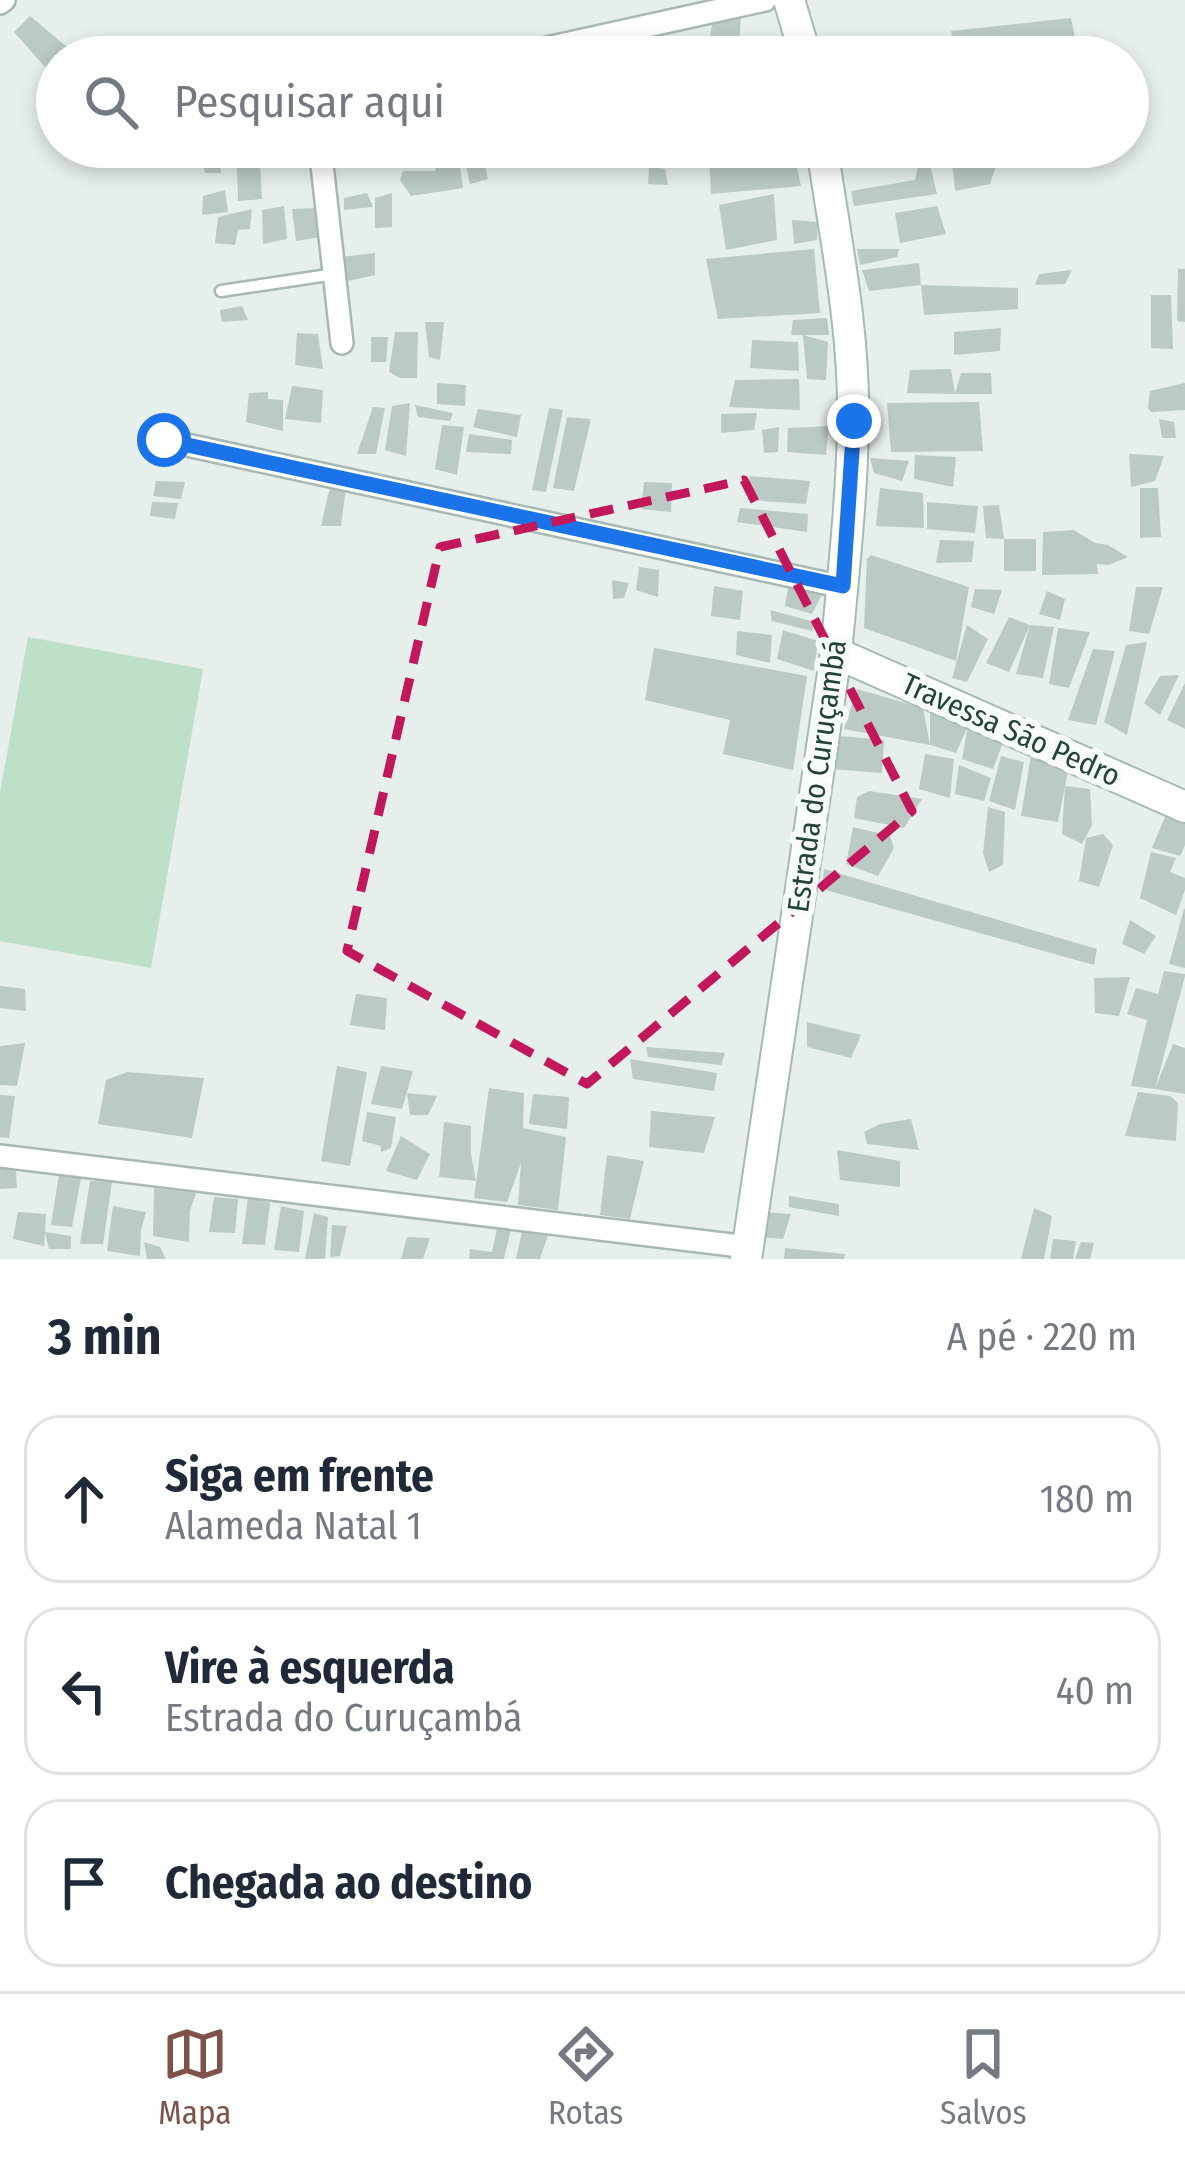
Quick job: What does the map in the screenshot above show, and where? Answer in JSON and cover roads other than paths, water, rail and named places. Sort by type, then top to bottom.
[{"type":"street","points":[[601,36],[765,0]]},
{"type":"street","points":[[789,0],[800,36]]},
{"type":"street","points":[[322,168],[343,343]]},
{"type":"street","name":"Estrada do Curuçambá","points":[[747,1253],[843,586],[854,421],[849,328],[825,168]]},
{"type":"street","points":[[164,440],[843,586]]},
{"type":"street","name":"Travessa São Pedro","points":[[836,653],[1185,807]]},
{"type":"street","points":[[0,1156],[747,1253]]},
{"type":"lane","points":[[221,291],[334,274]]}]
